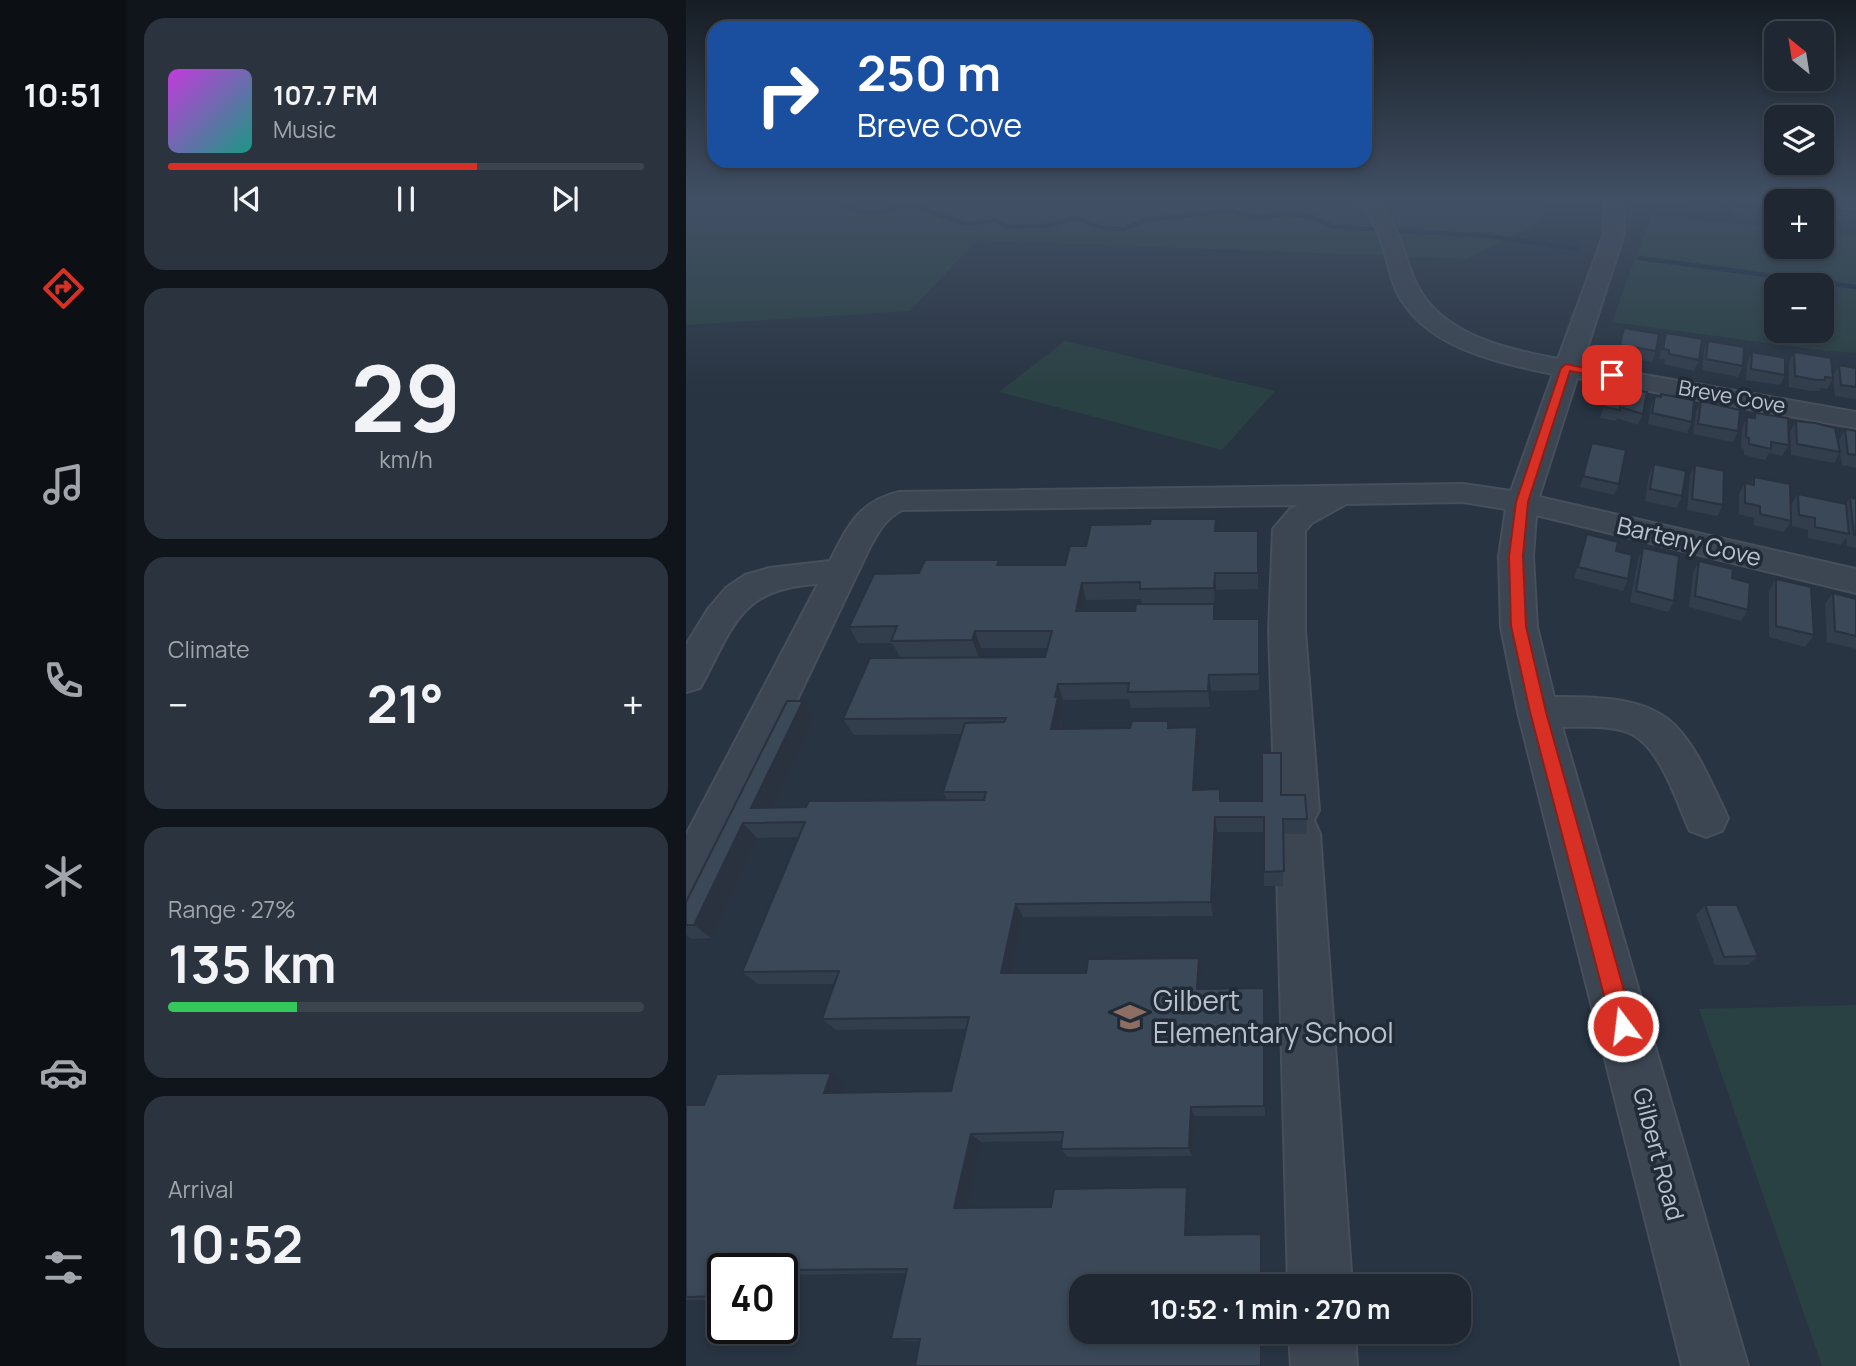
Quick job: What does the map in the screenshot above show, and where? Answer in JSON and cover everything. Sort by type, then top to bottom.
[{"type":"street","points":[[1395,262],[1411,300],[1425,317],[1446,333],[1472,345],[1566,368]]},
{"type":"street","name":"Gilbert Road","points":[[1604,262],[1522,502],[1516,556],[1518,626],[1538,712],[1715,1366]]},
{"type":"street","name":"Breve Cove","points":[[1566,368],[1856,419]]},
{"type":"street","name":"Barteny Cove","points":[[686,882],[873,514],[883,506],[899,501],[1463,494],[1522,502],[1856,581]]},
{"type":"street","points":[[1319,1274],[1287,631],[1289,528],[1301,516],[1339,495]]},
{"type":"street","points":[[686,678],[730,607],[747,589],[786,576],[842,572]]},
{"type":"street","points":[[1538,712],[1622,715],[1646,723],[1661,735],[1692,786],[1706,818]]},
{"type":"street","points":[[1323,1344],[1324,1366]]},
{"type":"green space","points":[[686,262],[956,262],[910,311],[686,325]]},
{"type":"green space","points":[[1634,262],[1856,262],[1856,353],[1768,343],[1834,343],[1834,273],[1764,273],[1764,343],[1612,322]]},
{"type":"green space","points":[[1065,341],[1275,391],[1222,450],[999,392]]},
{"type":"green space","points":[[1856,1005],[1856,1366],[1822,1366],[1699,1009]]},
{"type":"building","points":[[1624,328],[1659,334],[1656,351],[1620,345]]},
{"type":"building","points":[[1666,333],[1702,339],[1699,360],[1669,354],[1669,350],[1663,349]]},
{"type":"building","points":[[1708,341],[1744,347],[1743,366],[1706,359]]},
{"type":"building","points":[[1752,352],[1785,358],[1785,375],[1751,369]]},
{"type":"building","points":[[1794,352],[1831,358],[1833,378],[1816,380],[1795,376]]},
{"type":"building","points":[[1839,365],[1856,368],[1856,387],[1841,385]]},
{"type":"building","points":[[1610,385],[1647,392],[1643,414],[1620,407],[1620,410],[1604,407]]},
{"type":"building","points":[[1661,394],[1694,400],[1692,422],[1652,413],[1655,396],[1661,397]]},
{"type":"building","points":[[1701,401],[1740,410],[1738,431],[1698,424]]},
{"type":"building","points":[[1755,413],[1788,418],[1789,445],[1771,442],[1771,449],[1749,444],[1749,438],[1746,437],[1747,417],[1755,418]]},
{"type":"building","points":[[1796,421],[1835,428],[1840,452],[1797,444]]},
{"type":"building","points":[[1845,429],[1856,431],[1856,455],[1848,454]]},
{"type":"building","points":[[1592,443],[1626,450],[1619,484],[1583,476]]},
{"type":"building","points":[[1654,464],[1686,471],[1682,496],[1650,489]]},
{"type":"building","points":[[1695,465],[1724,471],[1723,505],[1692,499]]},
{"type":"building","points":[[1754,477],[1790,484],[1791,521],[1760,514],[1760,506],[1745,503],[1745,483],[1754,485]]},
{"type":"building","points":[[1798,494],[1846,504],[1849,534],[1815,527],[1815,518],[1799,515]]},
{"type":"building","points":[[1850,497],[1856,499],[1856,535],[1854,535]]},
{"type":"building","points":[[1151,519],[1216,519],[1215,531],[1258,531],[1258,573],[1215,573],[1214,588],[1140,589],[1140,582],[1082,583],[1076,611],[1135,611],[1136,604],[1214,604],[1214,619],[1259,619],[1259,674],[1209,675],[1208,691],[1128,692],[1129,683],[1058,684],[1051,729],[1130,728],[1132,721],[1168,721],[1168,728],[1197,727],[1193,790],[1220,789],[1220,801],[1262,801],[1262,753],[1281,753],[1281,795],[1305,795],[1307,819],[1283,819],[1284,871],[1264,872],[1264,817],[1215,817],[1211,902],[1016,904],[1001,973],[1086,973],[1088,959],[1199,958],[1197,989],[1264,988],[1264,1106],[1191,1107],[1189,1148],[1061,1149],[1063,1132],[971,1134],[954,1208],[1051,1207],[1054,1189],[1187,1187],[1185,1235],[1261,1234],[1261,1274],[1069,1274],[1069,1344],[1261,1344],[1261,1366],[915,1366],[920,1339],[891,1339],[907,1269],[798,1270],[798,1253],[707,1253],[707,1296],[686,1297],[686,1105],[704,1105],[717,1074],[831,1073],[824,1093],[951,1091],[969,1017],[822,1019],[839,971],[742,972],[805,822],[743,823],[694,925],[686,925],[686,902],[787,701],[803,701],[751,808],[806,807],[809,801],[984,800],[986,792],[943,792],[965,723],[1004,722],[1006,718],[843,719],[870,658],[1045,657],[1052,631],[975,631],[972,640],[891,641],[897,626],[849,627],[874,574],[919,573],[925,560],[999,560],[997,565],[1065,565],[1070,546],[1086,546],[1091,525],[1150,524]]},
{"type":"building","points":[[1587,534],[1618,542],[1616,551],[1632,555],[1628,579],[1578,567]]},
{"type":"building","points":[[1643,548],[1679,556],[1674,601],[1636,591]]},
{"type":"building","points":[[1699,561],[1733,569],[1732,578],[1750,583],[1748,610],[1695,596]]},
{"type":"building","points":[[1776,579],[1811,587],[1814,635],[1776,626]]},
{"type":"building","points":[[1833,593],[1856,599],[1856,636],[1835,631]]},
{"type":"building","points":[[1705,905],[1737,905],[1758,956],[1724,957]]},
{"type":"waterway","points":[[1667,262],[1856,287]]},
{"type":"place","name":"Gilbert Elementary School","points":[[1130,1017]]},
{"type":"route","points":[[1612,375],[1566,368],[1522,502],[1516,556],[1518,626],[1538,712],[1623,1026]]}]
